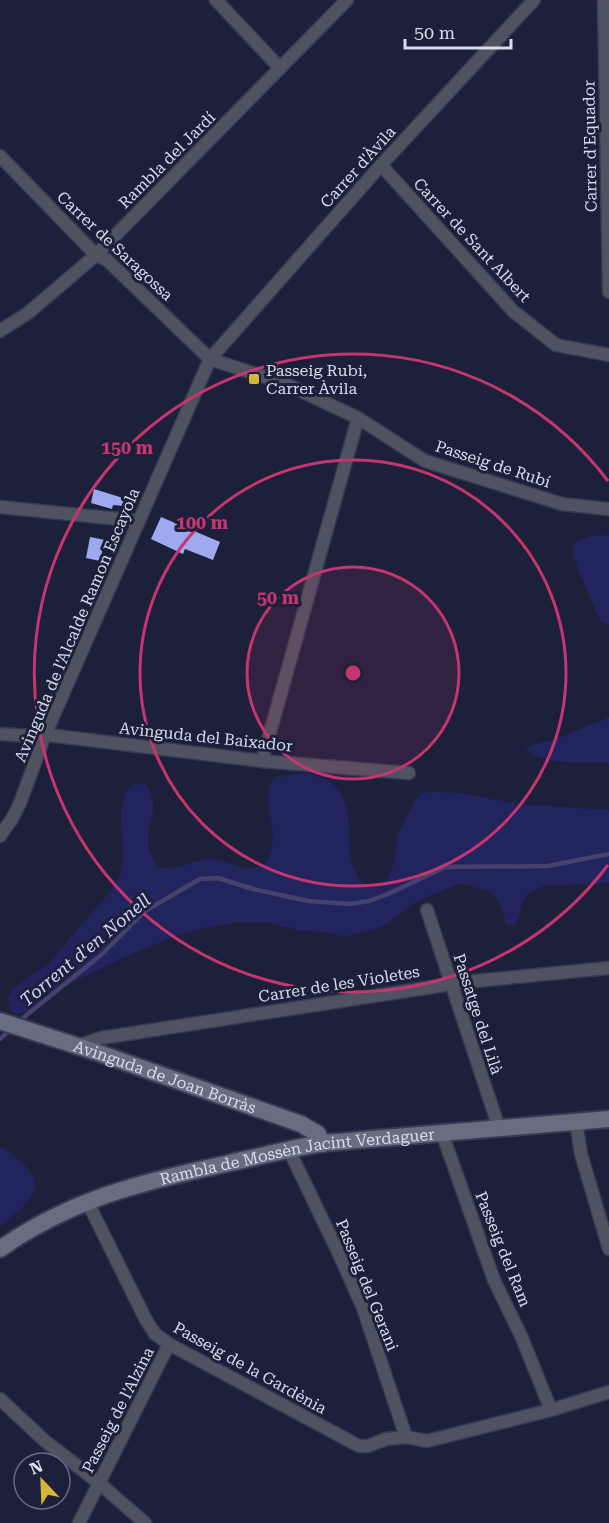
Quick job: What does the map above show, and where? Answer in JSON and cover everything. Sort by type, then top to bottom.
[{"type":"street","points":[[216,0],[280,68]]},
{"type":"street","name":"Rambla del Jardí","points":[[0,331],[28,313],[96,255],[347,0]]},
{"type":"street","name":"Carrer d'Àvila","points":[[210,359],[381,165],[534,0]]},
{"type":"street","name":"Carrer d'Equador","points":[[604,0],[609,292]]},
{"type":"street","name":"Carrer de Saragossa","points":[[0,156],[96,255],[107,260],[210,359]]},
{"type":"street","name":"Carrer de Sant Albert","points":[[381,165],[513,311],[556,345],[609,355]]},
{"type":"street","name":"Passeig de Rubí","points":[[210,359],[286,384],[358,418],[425,461],[562,504],[609,509]]},
{"type":"street","name":"Avinguda de l'Alcalde Ramon Escayola","points":[[0,836],[20,803],[45,735],[210,359]]},
{"type":"street","points":[[262,761],[358,418]]},
{"type":"street","points":[[0,507],[139,521]]},
{"type":"street","name":"Avinguda del Baixador","points":[[0,734],[45,735],[262,761],[409,773]]},
{"type":"street","name":"Passatge del Lilà","points":[[427,910],[499,1128]]},
{"type":"street","name":"Carrer de les Violetes","points":[[76,1046],[101,1038],[450,984],[609,968]]},
{"type":"street","name":"Avinguda de Joan Borràs","points":[[0,1022],[301,1124],[318,1134],[322,1144]]},
{"type":"street","name":"Rambla de Mossèn Jacint Verdaguer","points":[[0,1249],[24,1232],[87,1201],[170,1176],[289,1150],[322,1144],[442,1132],[609,1119]]},
{"type":"street","points":[[576,1122],[582,1154],[609,1249]]},
{"type":"street","name":"Passeig del Ram","points":[[442,1132],[494,1280],[522,1338],[551,1410]]},
{"type":"street","name":"Passeig del Gerani","points":[[289,1150],[363,1308],[406,1437]]},
{"type":"street","name":"Passeig de la Gardènia","points":[[87,1201],[155,1334],[359,1446],[406,1437]]},
{"type":"street","name":"Passeig de l'Alzina","points":[[79,1523],[170,1344]]},
{"type":"street","points":[[406,1437],[427,1442],[551,1410],[609,1392]]},
{"type":"street","points":[[0,1399],[45,1442],[99,1483],[145,1523]]},
{"type":"shaded area","points":[[609,535],[609,625],[600,620],[573,553],[575,542],[592,536]]},
{"type":"shaded area","points":[[609,717],[609,764],[554,761],[534,755],[525,749],[561,737]]},
{"type":"shaded area","points":[[309,773],[329,782],[340,793],[346,806],[350,853],[354,869],[363,884],[380,885],[388,880],[394,863],[398,835],[414,802],[420,794],[429,791],[459,793],[518,804],[609,810],[609,883],[545,886],[536,889],[525,897],[514,927],[506,924],[502,907],[491,892],[464,884],[455,885],[414,903],[384,926],[346,937],[327,932],[302,931],[268,923],[243,922],[207,927],[177,935],[127,956],[46,995],[32,1010],[16,1014],[9,1008],[8,998],[13,989],[48,964],[114,887],[123,860],[121,813],[125,794],[131,786],[140,783],[148,787],[152,796],[153,810],[148,844],[158,867],[172,868],[207,859],[253,868],[262,865],[272,851],[269,797],[274,777]]},
{"type":"shaded area","points":[[0,1147],[13,1155],[32,1174],[35,1189],[20,1209],[0,1227]]},
{"type":"building","points":[[94,489],[136,502],[135,507],[113,505],[112,509],[91,503]]},
{"type":"building","points":[[161,517],[220,542],[213,560],[185,549],[183,554],[151,539]]},
{"type":"building","points":[[90,537],[105,540],[100,561],[86,558]]},
{"type":"waterway","name":"Torrent d'en Nonell","points":[[18,1022],[101,955],[145,911],[200,879],[218,878],[253,889],[308,901],[349,904],[369,901],[388,894],[445,867],[548,866],[609,854]]},
{"type":"waterway","name":"Torrent d'en Nonell","points":[[0,1039],[12,1028]]},
{"type":"place","name":"Passeig Rubí, Carrer Àvila","points":[[254,379]]}]
